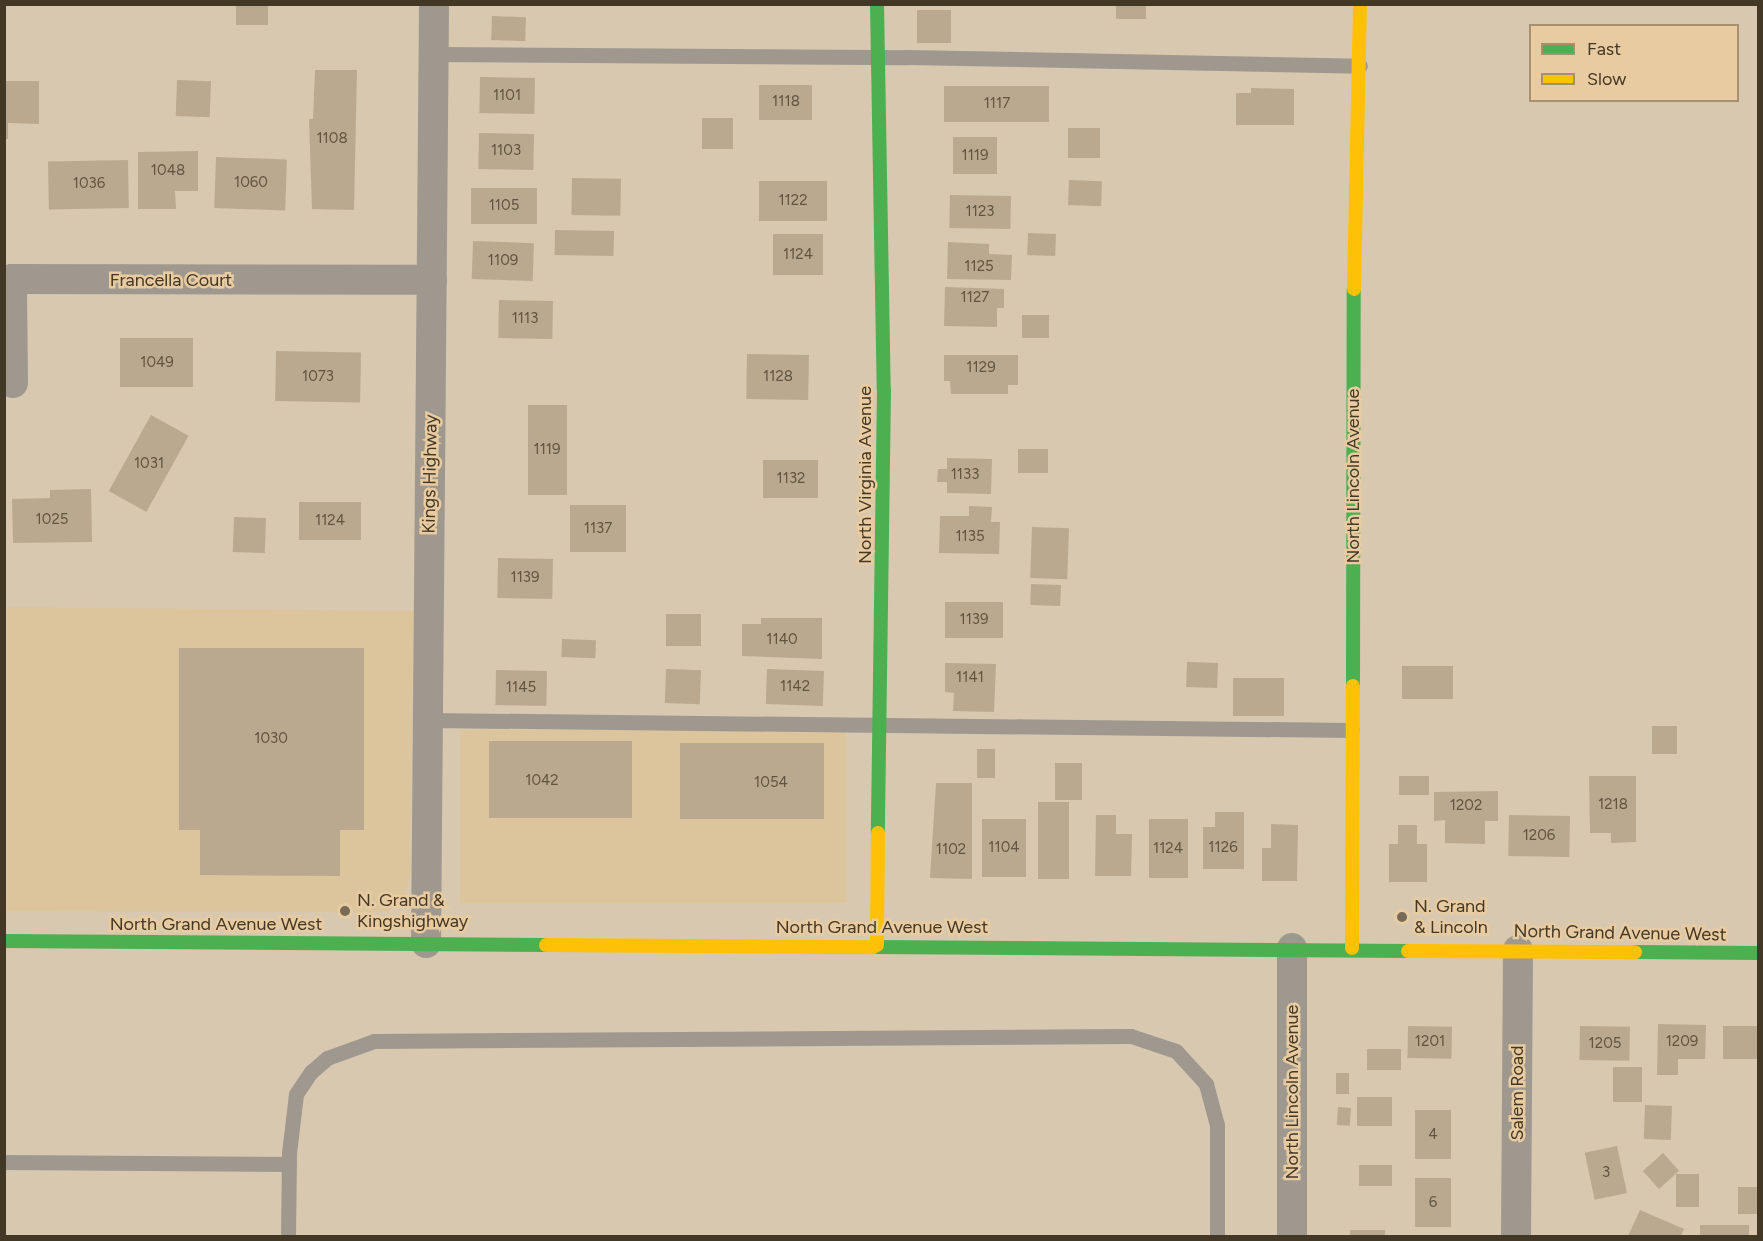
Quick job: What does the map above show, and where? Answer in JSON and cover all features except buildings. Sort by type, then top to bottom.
[{"type":"street","name":"Kings Highway","points":[[426,943],[434,4]]},
{"type":"street","name":"North Virginia Avenue","points":[[877,4],[884,390],[882,724],[877,945]]},
{"type":"street","name":"North Lincoln Avenue","points":[[1352,948],[1354,273],[1360,4]]},
{"type":"street","name":"Francella Court","points":[[13,382],[12,279],[432,280]]},
{"type":"street","name":"North Grand Avenue West","points":[[4,941],[1352,948],[1758,953]]},
{"type":"street","name":"North Lincoln Avenue","points":[[1292,948],[1292,1236]]},
{"type":"street","name":"Salem Road","points":[[1516,1236],[1518,950]]},
{"type":"lane","points":[[434,54],[878,57],[1360,66]]},
{"type":"lane","points":[[427,720],[1352,730]]},
{"type":"lane","points":[[288,1236],[289,1164],[296,1094],[311,1072],[343,1049],[374,1041],[1131,1036],[1176,1051],[1206,1084],[1217,1125],[1217,1236]]},
{"type":"lane","points":[[4,1162],[289,1164]]},
{"type":"shaded area","points":[[5,607],[414,611],[410,875],[405,895],[388,912],[5,911]]},
{"type":"shaded area","points":[[460,730],[846,730],[846,903],[460,903]]},
{"type":"traffic: fast","points":[[877,4],[884,390],[878,833]]},
{"type":"traffic: fast","points":[[1353,686],[1354,289]]},
{"type":"traffic: fast","points":[[4,941],[546,945]]},
{"type":"traffic: fast","points":[[873,947],[1408,951]]},
{"type":"traffic: fast","points":[[1635,952],[1758,953]]},
{"type":"traffic: slow","points":[[1354,289],[1360,4]]},
{"type":"traffic: slow","points":[[1352,948],[1353,686]]},
{"type":"traffic: slow","points":[[877,945],[878,833]]},
{"type":"traffic: slow","points":[[546,945],[873,947]]},
{"type":"traffic: slow","points":[[1408,951],[1635,952]]},
{"type":"place","name":"N. Grand & Kingshighway","points":[[345,911]]},
{"type":"place","name":"N. Grand & Lincoln","points":[[1402,917]]}]
